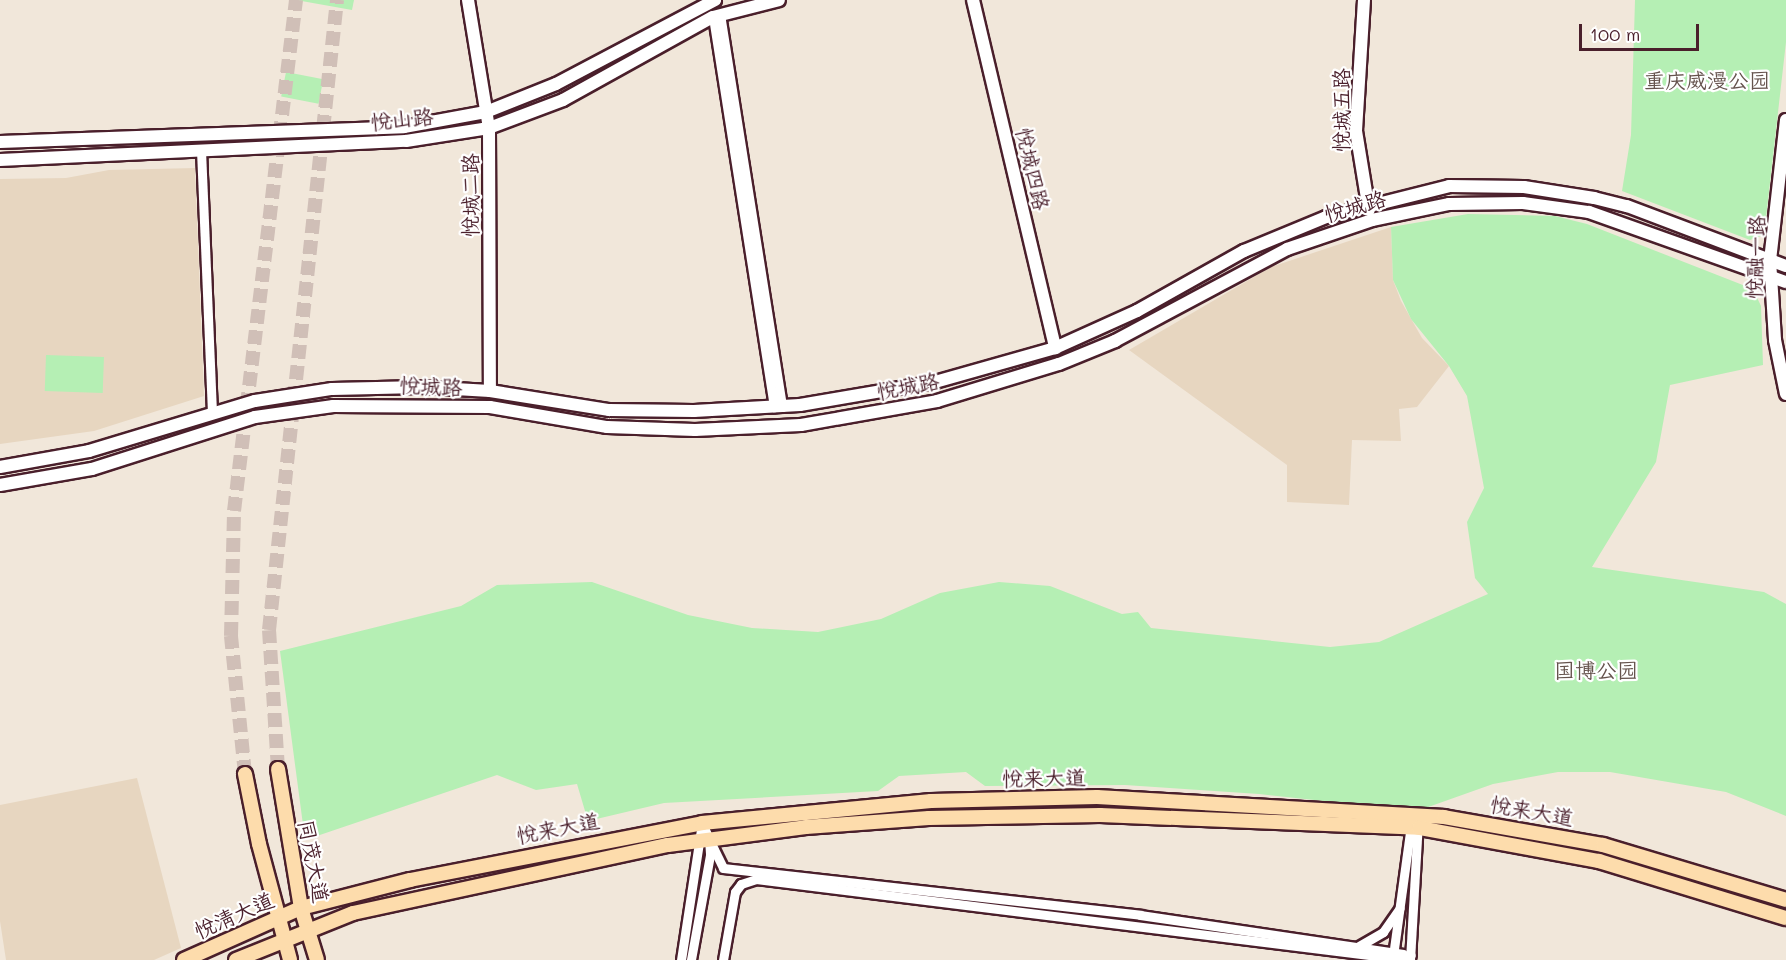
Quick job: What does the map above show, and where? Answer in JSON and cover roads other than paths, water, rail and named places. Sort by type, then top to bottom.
[{"type":"main road","name":"悦城二路","points":[[468,0],[489,128],[490,391]]},
{"type":"main road","name":"悦山路","points":[[0,142],[404,127],[486,112],[556,84],[715,0]]},
{"type":"main road","name":"悦山路","points":[[0,160],[406,141],[489,128],[563,100],[717,15],[779,0]]},
{"type":"main road","name":"悦城四路","points":[[973,0],[1055,348]]},
{"type":"main road","name":"悦城五路","points":[[1364,0],[1356,131],[1372,220]]},
{"type":"main road","name":"悦融一路","points":[[1786,120],[1770,260],[1775,340],[1786,394]]},
{"type":"main road","name":"悦城路","points":[[0,466],[89,452],[255,401],[332,389],[421,387],[490,391],[609,410],[694,411],[778,407],[935,382],[1055,348],[1137,310],[1282,234],[1368,204],[1449,186],[1485,185],[1559,191],[1627,206],[1786,266]]},
{"type":"main road","name":"悦城路","points":[[0,485],[92,469],[255,417],[333,406],[490,407],[607,427],[695,430],[801,425],[937,402],[1059,364],[1105,345],[1287,249],[1372,220],[1449,204],[1485,202],[1559,206],[1621,221],[1786,282]]},
{"type":"main road","points":[[0,461],[16,465]]},
{"type":"main road","name":"同茂大道","points":[[278,769],[301,908],[317,960]]},
{"type":"main road","points":[[245,774],[278,919],[290,960]]},
{"type":"main road","name":"悦来大道","points":[[301,908],[349,893],[488,863],[702,823],[931,801],[1097,797],[1415,823],[1603,845],[1786,900]]},
{"type":"main road","name":"悦来大道","points":[[307,929],[353,913],[704,840],[929,818],[1100,815],[1415,823],[1599,861],[1786,918]]},
{"type":"main road","name":"悦清大道","points":[[184,960],[301,908]]},
{"type":"main road","name":"悦清大道","points":[[236,960],[307,929]]},
{"type":"street","points":[[717,15],[778,407]]},
{"type":"street","points":[[201,150],[212,413]]},
{"type":"street","points":[[691,960],[704,840],[702,823]]},
{"type":"street","points":[[1393,956],[1415,823]]},
{"type":"street","points":[[723,960],[735,892],[756,879],[1411,958],[1415,823]]},
{"type":"street","points":[[704,840],[723,868],[1140,915],[1359,946],[1393,956]]},
{"type":"street","points":[[681,960],[704,840]]},
{"type":"street","points":[[1359,946],[1383,932],[1401,906]]},
{"type":"tunnel","points":[[245,774],[231,636],[234,511],[296,0]]},
{"type":"tunnel","points":[[278,769],[269,630],[337,0]]},
{"type":"park label","name":"重庆威漫公园","points":[[1707,80]]},
{"type":"park label","name":"国博公园","points":[[1596,670]]}]
